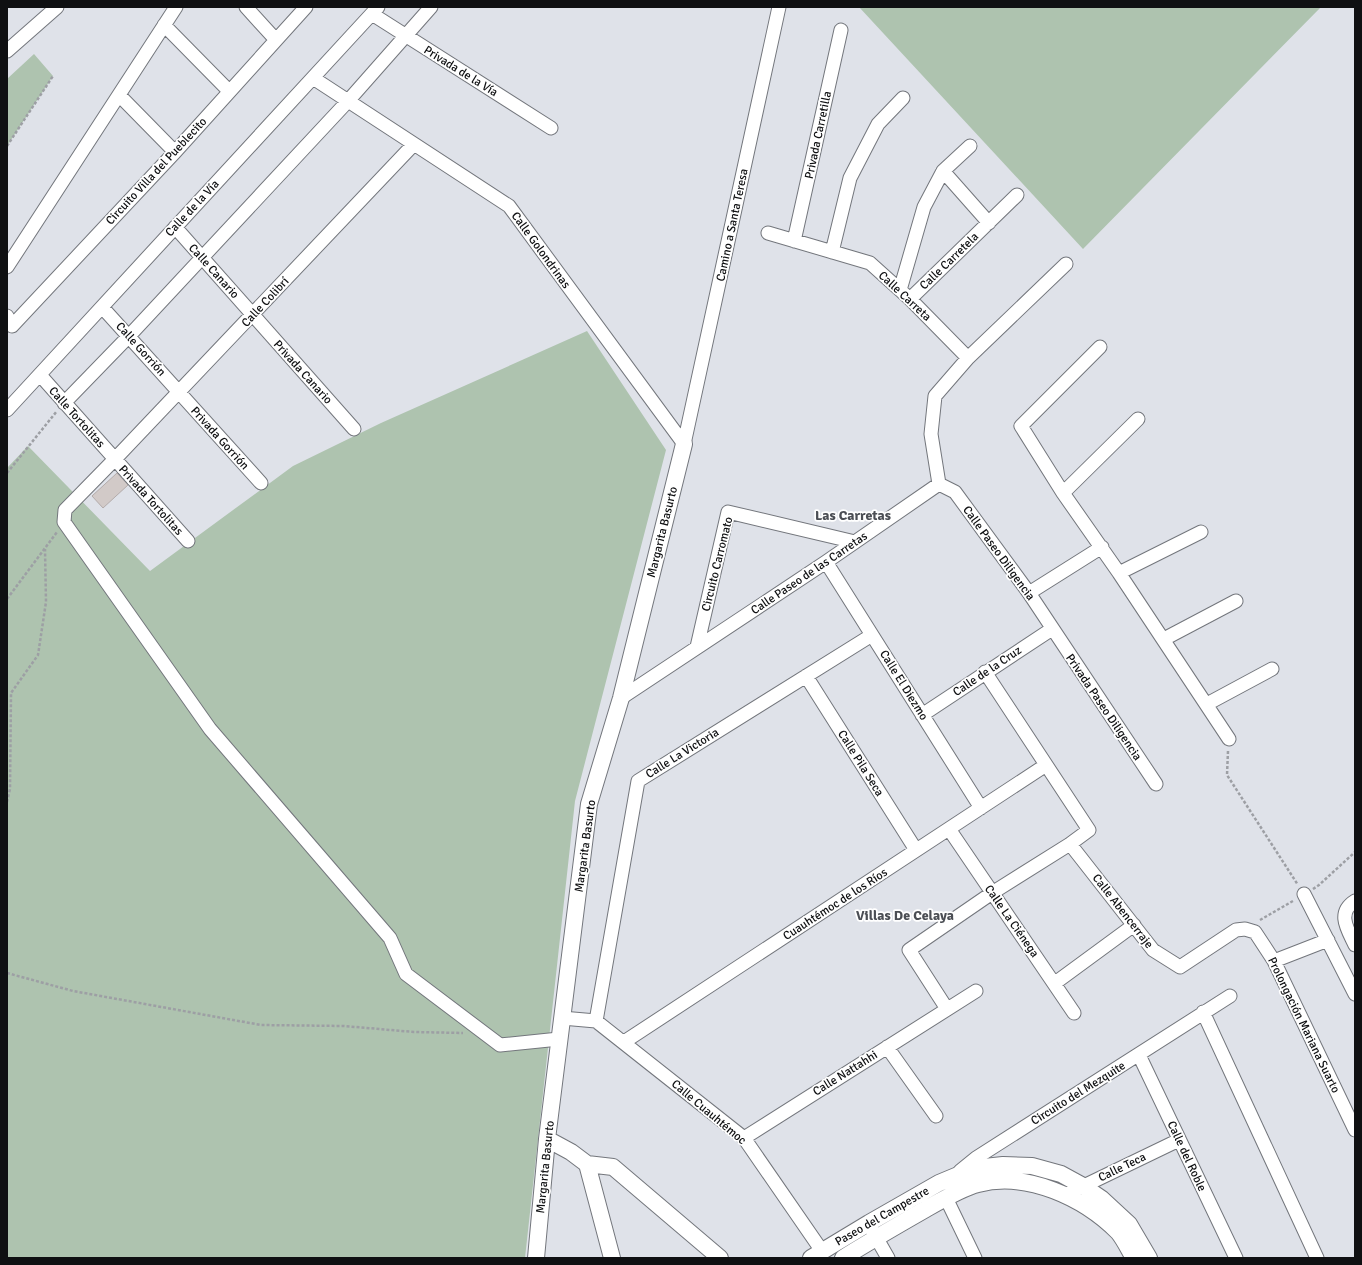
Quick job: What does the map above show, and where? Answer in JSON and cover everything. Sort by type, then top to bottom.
[{"type":"street","points":[[7,52],[57,7]]},
{"type":"street","points":[[7,267],[176,7]]},
{"type":"street","points":[[246,7],[276,40]]},
{"type":"street","name":"Circuito Villa del Pueblecito","points":[[7,316],[12,326],[175,152],[306,7]]},
{"type":"street","points":[[64,403],[129,336],[348,101],[431,7]]},
{"type":"street","name":"Camino a Santa Teresa","points":[[684,444],[780,7]]},
{"type":"street","name":"Privada de la Vía","points":[[375,10],[405,36],[551,128]]},
{"type":"street","name":"Calle de la Vía","points":[[7,410],[375,10]]},
{"type":"street","points":[[164,25],[229,91]]},
{"type":"street","name":"Privada Carretilla","points":[[794,241],[841,30]]},
{"type":"street","name":"Calle Golondrinas","points":[[312,78],[509,206],[684,444]]},
{"type":"street","points":[[119,95],[175,152]]},
{"type":"street","points":[[832,252],[850,178],[878,124],[903,98]]},
{"type":"street","name":"Calle Colibrí","points":[[65,516],[115,459],[414,144]]},
{"type":"street","points":[[905,294],[924,207],[943,171],[970,146]]},
{"type":"street","points":[[943,171],[989,223]]},
{"type":"street","name":"Calle Carretela","points":[[905,294],[989,223],[1017,195]]},
{"type":"street","name":"Calle Canario","points":[[175,227],[252,314]]},
{"type":"street","name":"Calle Carreta","points":[[768,233],[870,263],[905,294],[968,358]]},
{"type":"street","points":[[939,484],[931,434],[935,396],[968,358],[1066,264]]},
{"type":"street","name":"Calle Gorrión","points":[[102,306],[179,392]]},
{"type":"street","name":"Privada Canario","points":[[252,314],[354,429]]},
{"type":"street","points":[[1100,347],[1021,426],[1062,493],[1102,547],[1164,638],[1229,739]]},
{"type":"street","name":"Calle Tortolitas","points":[[40,375],[115,459]]},
{"type":"street","name":"Privada Gorrión","points":[[179,392],[261,483]]},
{"type":"street","points":[[1062,493],[1138,419]]},
{"type":"street","name":"Margarita Basurto","points":[[536,1258],[547,1139],[589,804],[621,698],[684,444]]},
{"type":"street","name":"Privada Tortolitas","points":[[115,459],[188,541]]},
{"type":"street","name":"Calle Paseo de las Carretas","points":[[621,698],[856,542],[939,484]]},
{"type":"street","name":"Calle Paseo Diligencia","points":[[939,484],[955,492],[1029,593],[1052,629]]},
{"type":"street","name":"Circuito Carromato","points":[[697,648],[728,512],[856,542]]},
{"type":"street","points":[[65,516],[210,729],[390,938],[406,974],[500,1045],[559,1039]]},
{"type":"street","points":[[1119,573],[1201,532]]},
{"type":"street","points":[[1029,593],[1102,547]]},
{"type":"street","name":"Calle El Diezmo","points":[[826,562],[981,808]]},
{"type":"street","points":[[1164,638],[1236,601]]},
{"type":"street","name":"Calle de la Cruz","points":[[922,714],[1052,629]]},
{"type":"street","name":"Privada Paseo Diligencia","points":[[1052,629],[1156,784]]},
{"type":"street","name":"Calle La Victoria","points":[[596,1020],[638,782],[872,635]]},
{"type":"street","points":[[1207,704],[1272,669]]},
{"type":"street","points":[[947,1009],[909,950],[992,893],[1070,844],[1089,830],[985,672]]},
{"type":"street","name":"Calle Pila Seca","points":[[806,676],[916,850]]},
{"type":"street","name":"Cuauhtémoc de los Ríos","points":[[624,1042],[1046,765]]},
{"type":"street","name":"Calle La Ciénega","points":[[949,829],[1074,1013]]},
{"type":"street","name":"Calle Abencerraje","points":[[1070,844],[1153,950],[1180,967],[1236,930],[1246,928]]},
{"type":"street","points":[[1304,894],[1355,994]]},
{"type":"street","points":[[1355,902],[1350,904],[1345,912],[1345,925],[1355,945]]},
{"type":"street","points":[[1055,983],[1134,925]]},
{"type":"street","name":"Prolongación Mariana Suarto","points":[[1246,928],[1255,932],[1274,961],[1355,1130]]},
{"type":"street","points":[[1274,961],[1328,940]]},
{"type":"street","name":"Calle Nattahhi","points":[[744,1138],[976,991]]},
{"type":"street","name":"Circuito del Mezquite","points":[[955,1176],[976,1158],[1230,996]]},
{"type":"street","points":[[1203,1012],[1317,1258]]},
{"type":"street","points":[[562,1018],[596,1020]]},
{"type":"street","name":"Calle Cuauhtémoc","points":[[596,1020],[744,1138],[817,1255]]},
{"type":"street","points":[[887,1047],[936,1116]]},
{"type":"street","name":"Calle del Roble","points":[[1139,1055],[1236,1258]]},
{"type":"street","points":[[547,1139],[571,1152],[587,1164],[613,1167],[720,1258]]},
{"type":"street","name":"Calle Teca","points":[[1066,1195],[1179,1140]]},
{"type":"street","points":[[587,1164],[612,1258]]},
{"type":"street","name":"Paseo del Campestre","points":[[843,1258],[872,1230],[939,1183],[975,1168],[1003,1165],[1032,1166],[1060,1174],[1083,1186],[1102,1199],[1128,1224],[1142,1257]]},
{"type":"street","name":"Paseo del Campestre","points":[[817,1255],[978,1184],[1003,1181],[1028,1183],[1049,1188],[1066,1195],[1092,1210],[1119,1233],[1142,1257]]},
{"type":"street","points":[[946,1198],[975,1258]]},
{"type":"street","points":[[872,1230],[888,1258]]},
{"type":"path","points":[[7,146],[53,76]]},
{"type":"path","points":[[7,473],[64,403]]},
{"type":"path","points":[[7,599],[44,549],[65,516]]},
{"type":"path","points":[[7,802],[10,789],[11,693],[38,655],[46,602],[44,549]]},
{"type":"path","points":[[1229,739],[1227,775],[1304,894]]},
{"type":"path","points":[[7,973],[74,990],[261,1025],[344,1026],[414,1032],[486,1034]]},
{"type":"green space","points":[[859,7],[1321,7],[1083,249]]},
{"type":"green space","points":[[34,54],[53,76],[7,146],[7,79]]},
{"type":"green space","points":[[587,331],[666,450],[575,801],[525,1258],[7,1258],[7,468],[28,446],[150,571],[293,466],[381,423]]},
{"type":"building","points":[[117,473],[128,485],[103,508],[92,496]]},
{"type":"district","name":"Las Carretas","points":[[853,515]]},
{"type":"district","name":"Villas De Celaya","points":[[905,915]]}]
